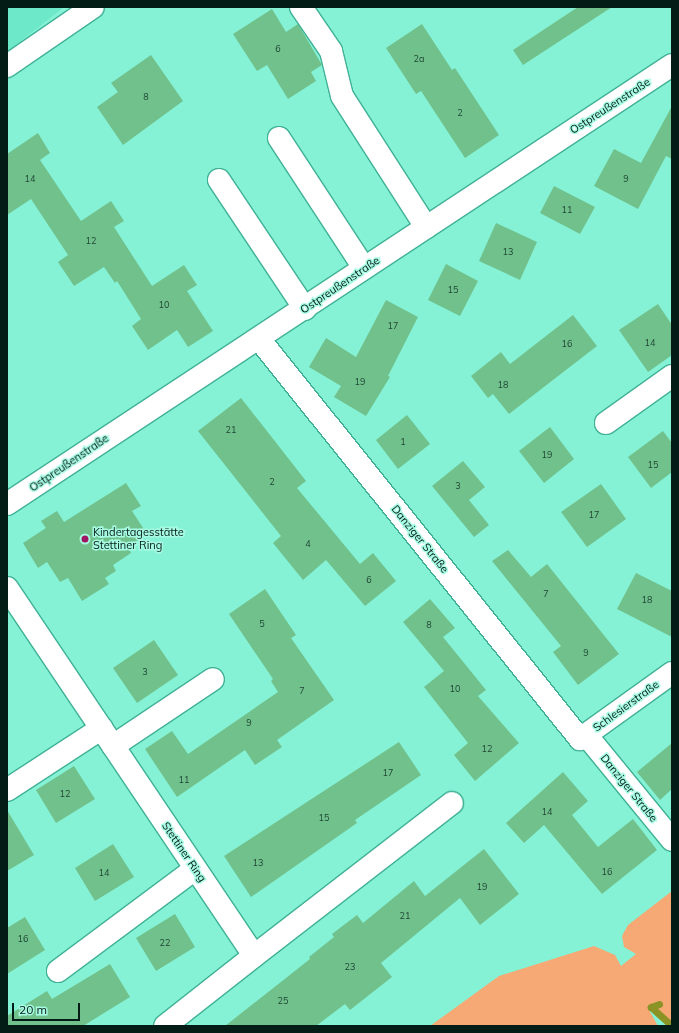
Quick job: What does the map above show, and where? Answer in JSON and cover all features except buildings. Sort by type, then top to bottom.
[{"type":"street","points":[[7,66],[93,7]]},
{"type":"street","points":[[301,7],[331,51],[342,96],[426,227]]},
{"type":"street","name":"Ostpreußenstraße","points":[[7,504],[305,309],[364,268],[672,65]]},
{"type":"street","points":[[278,138],[364,268]]},
{"type":"street","points":[[219,180],[305,309]]},
{"type":"street","name":"Danziger Straße","points":[[259,339],[584,737],[672,840]]},
{"type":"street","points":[[606,423],[672,376]]},
{"type":"street","name":"Stettiner Ring","points":[[7,588],[254,956]]},
{"type":"street","name":"Schlesierstraße","points":[[584,737],[672,673]]},
{"type":"street","points":[[113,746],[212,680]]},
{"type":"street","points":[[7,790],[102,728]]},
{"type":"street","points":[[165,1026],[452,803]]},
{"type":"street","points":[[58,971],[195,869]]},
{"type":"shaded area","points":[[7,7],[64,7],[7,52]]},
{"type":"shaded area","points":[[672,891],[672,1026],[668,1026],[652,1004],[648,1008],[658,1026],[430,1026],[499,976],[594,946],[615,955],[621,966],[636,954],[624,947],[622,936],[628,925]]},
{"type":"waterway","points":[[659,1004],[651,1007],[672,1026]]},
{"type":"place","name":"Kindertagesstätte Stettiner Ring","points":[[85,539]]}]
